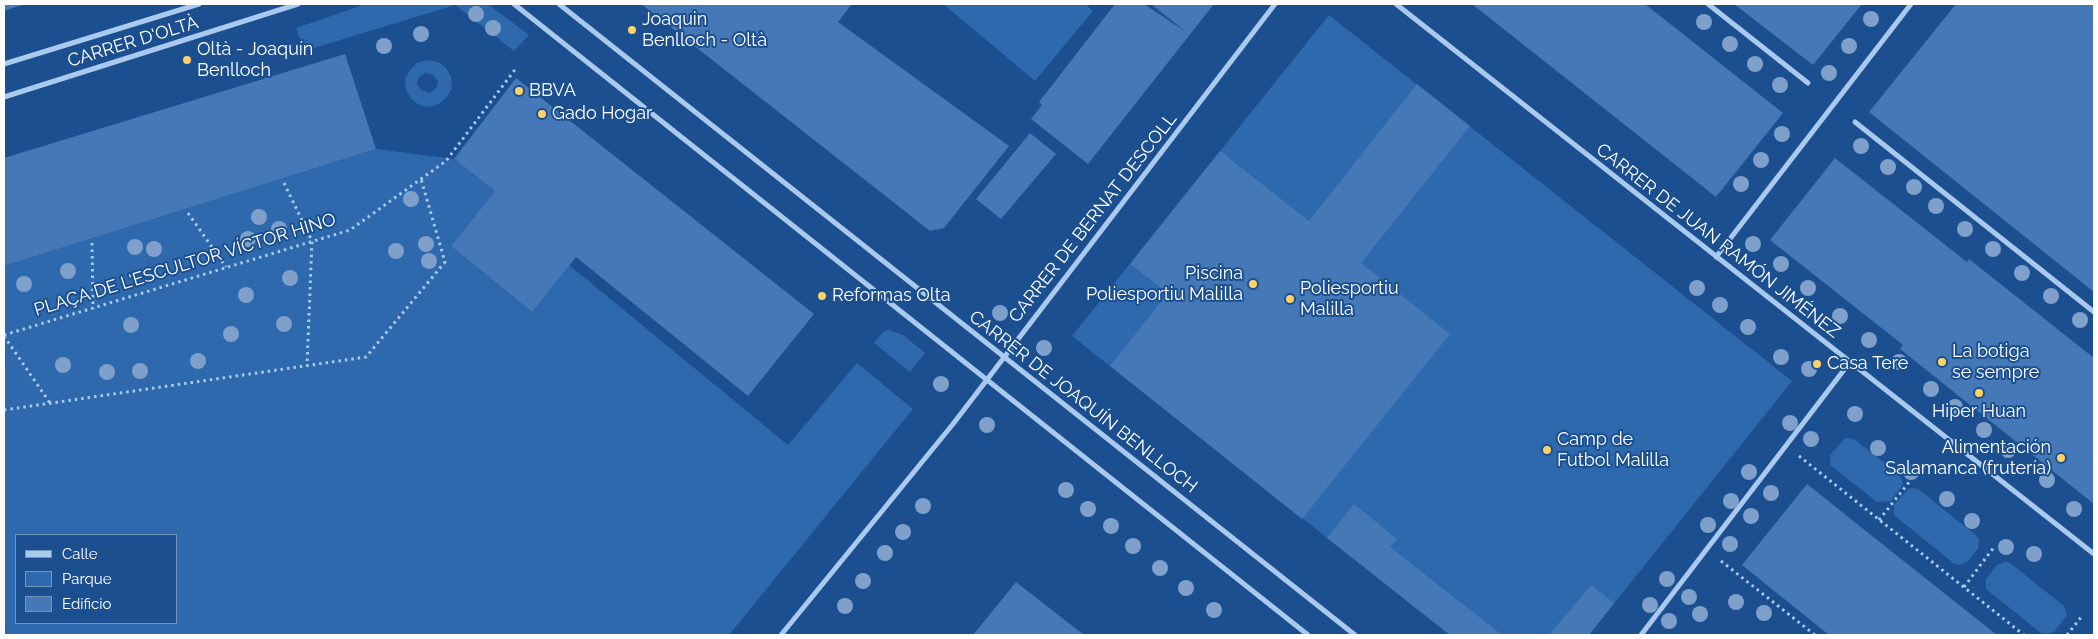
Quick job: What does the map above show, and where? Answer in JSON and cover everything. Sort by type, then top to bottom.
[{"type":"street","name":"CARRER D'OLTÀ","points":[[4,64],[199,4]]},
{"type":"street","name":"CARRER D'OLTÀ","points":[[4,97],[298,4]]},
{"type":"street","points":[[514,4],[1308,635]]},
{"type":"street","name":"CARRER DE JOAQUÍN BENLLOCH","points":[[559,4],[1355,635]]},
{"type":"street","name":"CARRER DE BERNAT DESCOLL","points":[[781,635],[953,424],[1275,4]]},
{"type":"street","name":"CARRER DE JUAN RAMÓN JIMÉNEZ","points":[[1396,4],[2094,554]]},
{"type":"street","points":[[1708,4],[1808,83]]},
{"type":"street","points":[[1716,257],[1911,4]]},
{"type":"street","points":[[1855,122],[2094,312]]},
{"type":"street","points":[[1641,635],[1850,362]]},
{"type":"path","name":"PLAÇA DE L'ESCULTOR VÍCTOR HINO","points":[[4,336],[350,230],[446,161],[517,67]]},
{"type":"path","points":[[4,410],[366,358],[445,262],[421,179]]},
{"type":"path","points":[[284,183],[312,241],[307,366]]},
{"type":"path","points":[[188,214],[226,267]]},
{"type":"path","points":[[92,243],[93,309]]},
{"type":"path","points":[[4,336],[50,403]]},
{"type":"path","points":[[1786,446],[2024,635]]},
{"type":"path","points":[[1879,520],[1910,481]]},
{"type":"path","points":[[1964,587],[1994,547]]},
{"type":"path","points":[[1707,550],[1815,635]]},
{"type":"path","points":[[2067,635],[2082,616]]},
{"type":"green space","points":[[366,4],[488,4],[529,35],[514,51],[455,5],[304,51],[296,28]]},
{"type":"green space","points":[[943,4],[1085,4],[1093,11],[1035,81]]},
{"type":"green space","points":[[1329,15],[1792,381],[1589,635],[1450,635],[1072,336]]},
{"type":"green space","points":[[427,60],[438,62],[446,68],[451,77],[452,88],[447,97],[439,104],[430,107],[419,105],[411,99],[406,89],[405,79],[417,63]],"holes":[[[425,73],[432,74],[438,81],[437,87],[430,93],[421,90],[417,84],[419,77]]]},
{"type":"green space","points":[[376,149],[454,159],[495,191],[451,246],[532,312],[569,265],[788,445],[857,363],[913,409],[729,635],[4,635],[4,266]]},
{"type":"green space","points":[[889,330],[903,335],[925,353],[910,372],[874,343],[883,332]]},
{"type":"green space","points":[[1845,438],[1854,439],[1900,475],[1903,484],[1891,501],[1877,502],[1830,465],[1830,455]]},
{"type":"green space","points":[[1909,488],[1918,489],[1977,536],[1979,540],[1978,549],[1967,562],[1959,565],[1953,563],[1894,515],[1894,505]]},
{"type":"green space","points":[[2005,562],[2010,563],[2064,606],[2067,615],[2054,632],[2041,633],[1986,589],[1986,579],[1997,565]]},
{"type":"building","points":[[4,4],[25,4],[4,11]]},
{"type":"building","points":[[641,4],[852,4],[838,22],[1009,146],[944,228],[930,231]]},
{"type":"building","points":[[1115,4],[1144,4],[1186,32],[1151,4],[1214,4],[1088,164],[1031,119],[1042,105],[1039,102]]},
{"type":"building","points":[[1472,4],[1645,4],[1783,113],[1716,197]]},
{"type":"building","points":[[1734,4],[1862,4],[1813,65]]},
{"type":"building","points":[[1956,4],[2094,4],[2094,292],[1869,112]]},
{"type":"building","points":[[345,54],[376,149],[4,266],[4,158]]},
{"type":"building","points":[[516,78],[814,314],[748,396],[576,257],[532,312],[451,246],[495,191],[454,159]]},
{"type":"building","name":"Poliesportiu Malilla","points":[[1417,84],[1470,126],[1361,263],[1450,334],[1302,519],[1110,366],[1168,293],[1130,264],[1220,151],[1309,221]]},
{"type":"building","points":[[1030,133],[1056,154],[1001,219],[976,199]]},
{"type":"building","points":[[1835,158],[1967,262],[1969,259],[2094,358],[2094,504],[1900,349],[1903,345],[1770,240]]},
{"type":"building","points":[[1807,484],[1997,635],[1829,635],[1742,565]]},
{"type":"building","points":[[1354,504],[1397,539],[1390,547],[1502,635],[1450,635],[1327,538]]},
{"type":"building","points":[[1016,582],[1084,635],[973,635]]},
{"type":"building","points":[[1591,585],[1614,603],[1589,635],[1549,635]]},
{"type":"place","name":"Joaquin Benlloch - Oltà","points":[[632,30]]},
{"type":"place","name":"Oltà - Joaquín Benlloch","points":[[187,60]]},
{"type":"place","name":"BBVA","points":[[519,91]]},
{"type":"place","name":"Gado Hogar","points":[[542,114]]},
{"type":"place","name":"Piscina Poliesportiu Malilla","points":[[1253,284]]},
{"type":"place","name":"Reformas Olta","points":[[822,296]]},
{"type":"place","name":"Poliesportiu Malilla","points":[[1290,299]]},
{"type":"place","name":"La botiga se sempre","points":[[1942,362]]},
{"type":"place","name":"Casa Tere","points":[[1817,364]]},
{"type":"place","name":"Hiper Huan","points":[[1979,393]]},
{"type":"place","name":"Camp de Futbol Malilla","points":[[1547,450]]},
{"type":"place","name":"Alimentación Salamanca (frutería)","points":[[2061,458]]}]
